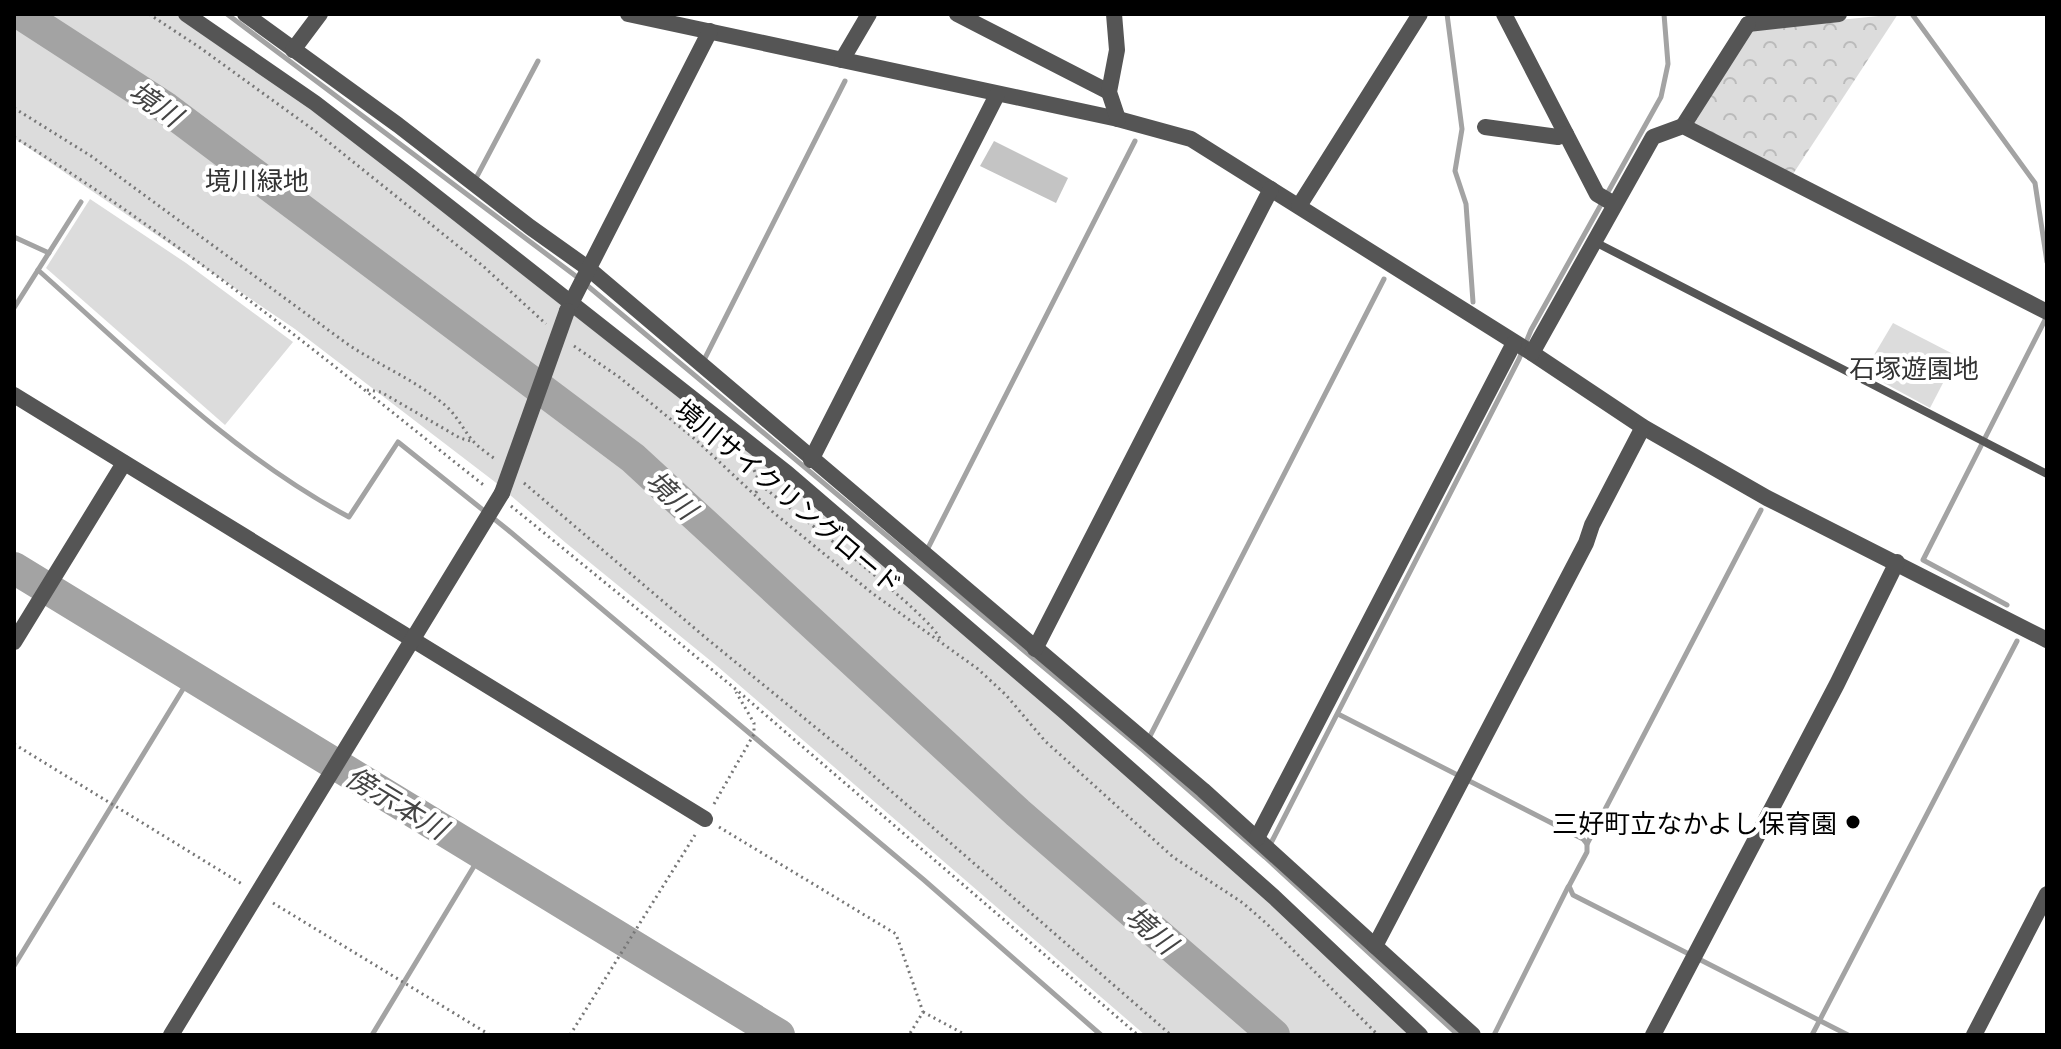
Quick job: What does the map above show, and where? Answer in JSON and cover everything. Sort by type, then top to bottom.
[{"type":"street","points":[[186,14],[315,103],[503,247],[787,473],[1274,897],[1420,1035]]},
{"type":"street","points":[[245,14],[589,269],[1257,838],[1473,1035]]},
{"type":"street","points":[[293,50],[320,14]]},
{"type":"street","points":[[628,14],[1118,119],[1191,139],[1532,353],[1643,427],[1767,498],[2047,640]]},
{"type":"street","points":[[842,60],[869,14]]},
{"type":"street","points":[[957,14],[1109,92]]},
{"type":"street","points":[[1114,14],[1117,50],[1109,92],[1118,119]]},
{"type":"street","points":[[1299,206],[1420,14]]},
{"type":"street","points":[[1504,14],[1597,194],[1614,204]]},
{"type":"street","points":[[1532,353],[1653,137],[1683,126],[1746,19],[1839,14]]},
{"type":"street","points":[[171,1035],[501,495],[571,303],[710,31]]},
{"type":"street","points":[[811,460],[997,95]]},
{"type":"street","points":[[1683,126],[2047,312]]},
{"type":"street","points":[[1485,127],[1558,137],[1566,134]]},
{"type":"street","points":[[1035,649],[1271,189]]},
{"type":"street","points":[[1257,838],[1514,343]]},
{"type":"street","points":[[14,395],[705,819]]},
{"type":"street","points":[[1375,946],[1586,543],[1592,525],[1643,427]]},
{"type":"street","points":[[14,642],[124,463]]},
{"type":"street","points":[[1653,1035],[1837,684],[1897,562]]},
{"type":"street","points":[[1974,1035],[2047,894]]},
{"type":"lane","points":[[1593,241],[2047,474]]},
{"type":"path","points":[[149,14],[311,128],[483,266],[548,326]]},
{"type":"path","points":[[14,108],[91,156],[366,357],[391,368],[444,404],[474,442],[501,465]]},
{"type":"path","points":[[14,137],[206,267],[501,495],[732,686],[1138,1035]]},
{"type":"path","name":"境川サイクリングロード","points":[[570,343],[619,377],[696,440],[774,513],[872,593],[912,624],[941,641],[1006,695],[1045,741],[1173,857],[1232,895],[1267,924],[1378,1035]]},
{"type":"path","points":[[367,390],[381,392],[460,438],[474,442]]},
{"type":"path","points":[[520,480],[853,758],[1171,1035]]},
{"type":"path","points":[[761,485],[910,606],[935,628],[941,641]]},
{"type":"path","points":[[570,1035],[705,819],[754,734],[754,723],[732,686]]},
{"type":"path","points":[[705,819],[896,934],[923,1012],[966,1035]]},
{"type":"path","points":[[909,1035],[923,1012]]},
{"type":"green space","name":"境川緑地","points":[[14,14],[193,14],[1023,669],[1422,1035],[1145,1035],[717,666],[495,482],[295,329],[14,138]]},
{"type":"green space","points":[[1898,14],[1791,177],[1692,126],[1751,29]]},
{"type":"green space","points":[[90,199],[186,263],[293,342],[225,425],[46,268]]},
{"type":"green space","name":"石塚遊園地","points":[[1893,323],[1957,356],[1930,408],[1864,372]]},
{"type":"building","points":[[994,141],[1068,178],[1056,203],[980,166]]},
{"type":"waterway","name":"境川","points":[[21,14],[166,108],[633,458],[1018,813],[1274,1035]]},
{"type":"waterway","points":[[227,14],[577,277],[1143,750],[1265,857],[1458,1035]]},
{"type":"waterway","points":[[1447,14],[1462,129],[1455,171],[1466,204],[1473,302]]},
{"type":"waterway","points":[[1270,845],[1519,359],[1531,330],[1661,97],[1668,64],[1664,14]]},
{"type":"waterway","points":[[1912,14],[2035,183],[2047,262]]},
{"type":"waterway","points":[[475,180],[538,61]]},
{"type":"waterway","points":[[703,362],[845,81]]},
{"type":"waterway","points":[[927,550],[1135,141]]},
{"type":"waterway","points":[[14,308],[81,202]]},
{"type":"waterway","points":[[14,237],[49,253]]},
{"type":"waterway","points":[[38,270],[186,403],[225,434],[306,492],[349,517],[398,442],[508,530],[924,880],[1101,1035]]},
{"type":"waterway","points":[[1149,738],[1384,279]]},
{"type":"waterway","points":[[2007,605],[1923,560],[2047,316]]},
{"type":"waterway","points":[[1587,844],[1761,510]]},
{"type":"waterway","name":"傍示本川","points":[[14,568],[779,1035]]},
{"type":"waterway","points":[[1812,1035],[2017,641]]},
{"type":"waterway","points":[[14,966],[191,676]]},
{"type":"waterway","points":[[1338,714],[1583,839],[1587,852],[1569,886],[1573,895],[1848,1035]]},
{"type":"waterway","points":[[372,1035],[482,853]]},
{"type":"waterway","points":[[1494,1035],[1568,887]]},
{"type":"waterway","name":"傍示本川","points":[[771,1035],[773,1031]]},
{"type":"place","name":"三好町立なかよし保育園","points":[[1853,822]]}]
